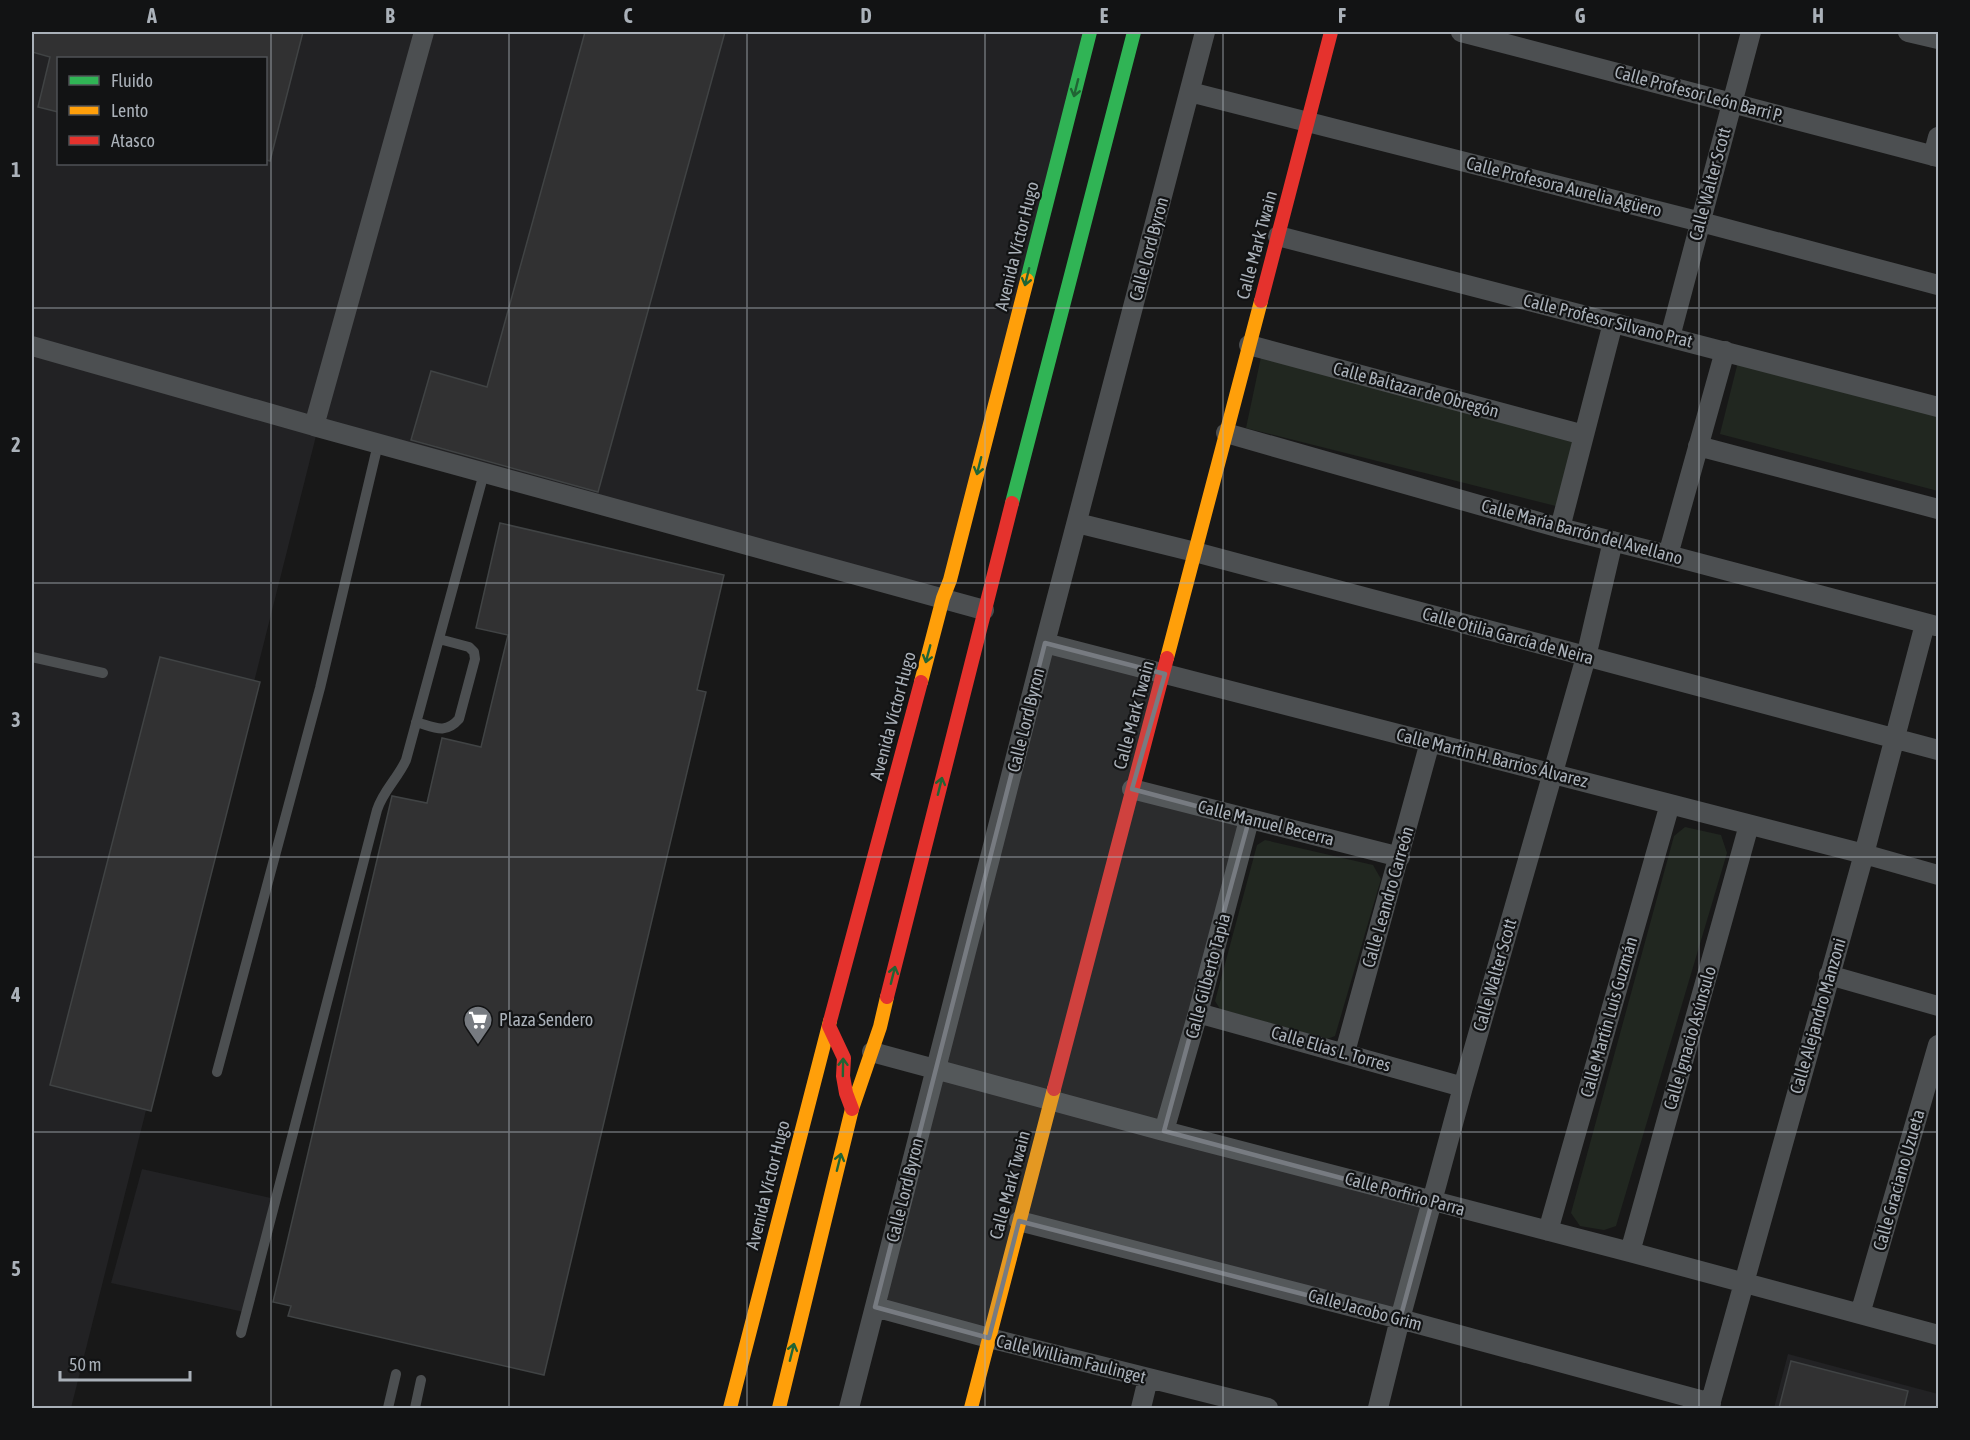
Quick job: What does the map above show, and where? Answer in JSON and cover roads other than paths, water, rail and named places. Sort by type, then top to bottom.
[{"type":"street","points":[[314,426],[424,32]]},
{"type":"street","name":"Avenida Víctor Hugo","points":[[730,1408],[829,1026],[943,598],[953,568],[1090,32]]},
{"type":"street","points":[[779,1408],[852,1109],[880,1027],[984,610],[1134,32]]},
{"type":"street","name":"Calle Lord Byron","points":[[849,1408],[1045,643],[1206,32]]},
{"type":"street","name":"Calle Mark Twain","points":[[971,1408],[1132,789],[1165,674],[1331,32]]},
{"type":"street","name":"Calle Profesor León Barri P.","points":[[1461,32],[1732,103],[1937,150]]},
{"type":"street","name":"Calle Walter Scott","points":[[1670,337],[1750,32]]},
{"type":"street","points":[[1908,32],[1938,39]]},
{"type":"street","name":"Calle Profesora Aurelia Agüero","points":[[1190,92],[1938,285]]},
{"type":"street","name":"Calle Profesor Silvano Prat","points":[[1278,236],[1938,407]]},
{"type":"street","points":[[1560,528],[1613,323]]},
{"type":"street","name":"Calle Baltazar de Obregón","points":[[1249,345],[1584,435]]},
{"type":"street","points":[[32,346],[484,474],[984,610]]},
{"type":"street","points":[[1668,555],[1725,351]]},
{"type":"street","name":"Calle María Barrón del Avellano","points":[[1226,433],[1560,528],[1932,625]]},
{"type":"street","points":[[1698,446],[1938,508]]},
{"type":"street","name":"Calle Otilia García de Neira","points":[[1077,523],[1195,552],[1938,750]]},
{"type":"street","name":"Calle Walter Scott","points":[[1378,1408],[1463,1087],[1586,657],[1613,541]]},
{"type":"street","name":"Calle Alejandro Manzoni","points":[[1710,1406],[1895,738],[1932,625]]},
{"type":"street","name":"Calle Martín H. Barrios Álvarez","points":[[1045,643],[1938,875]]},
{"type":"street","name":"Calle Leandro Carreón","points":[[1345,1053],[1430,742]]},
{"type":"street","name":"Calle Manuel Becerra","points":[[1132,789],[1400,856]]},
{"type":"street","name":"Calle Martín Luis Guzmán","points":[[1548,1231],[1670,804]]},
{"type":"street","name":"Calle Gilberto Tapia","points":[[1164,1131],[1249,820]]},
{"type":"street","name":"Calle Ignacio Asúnsulo","points":[[1630,1252],[1749,825]]},
{"type":"street","points":[[1829,975],[1938,1006]]},
{"type":"street","name":"Calle Elías L. Torres","points":[[1198,1013],[1463,1087]]},
{"type":"street","points":[[829,1026],[844,1058],[843,1076],[852,1109]]},
{"type":"street","name":"Calle Graciano Uzueta","points":[[1860,1314],[1938,1045]]},
{"type":"street","name":"Calle Porfirio Parra","points":[[872,1052],[1938,1335]]},
{"type":"street","name":"Calle Jacobo Grim","points":[[1019,1221],[1400,1319],[1710,1406]]},
{"type":"street","name":"Calle William Faulinget","points":[[876,1307],[1148,1379],[1268,1408]]},
{"type":"street","points":[[1141,1408],[1148,1379]]},
{"type":"lane","points":[[217,1072],[320,688],[378,444]]},
{"type":"lane","points":[[241,1333],[377,810],[385,793],[400,773],[484,474]]},
{"type":"lane","points":[[416,722],[446,730],[459,719],[474,652],[469,647],[439,639]]},
{"type":"lane","points":[[32,657],[103,673]]},
{"type":"lane","points":[[388,1408],[396,1374]]},
{"type":"lane","points":[[415,1408],[422,1380]]},
{"type":"place","name":"Plaza Sendero","points":[[478,1046]]}]
